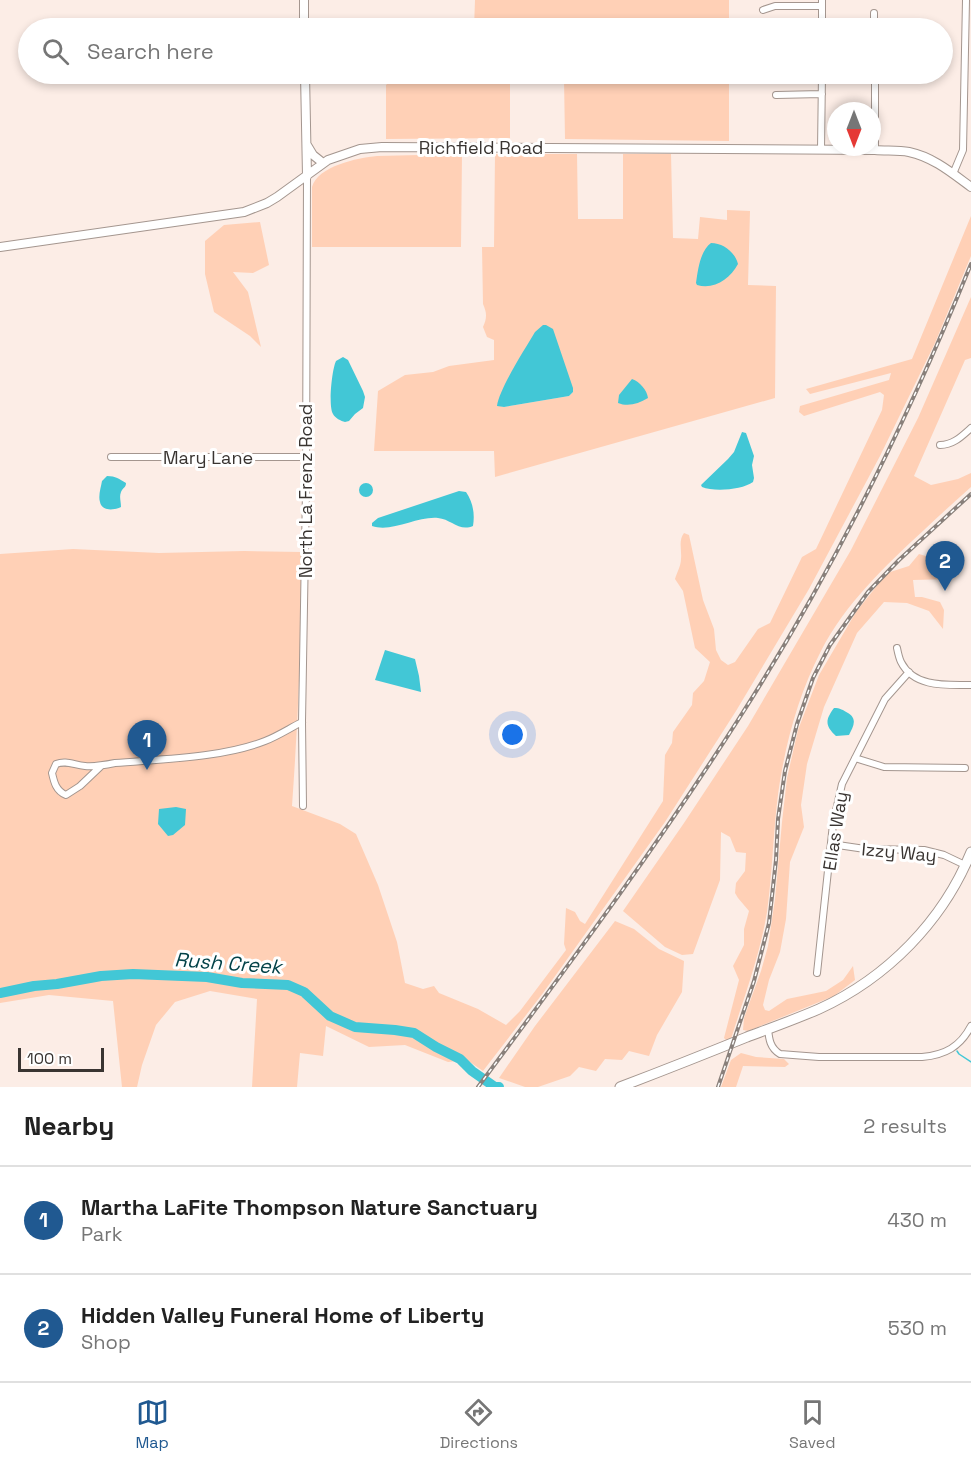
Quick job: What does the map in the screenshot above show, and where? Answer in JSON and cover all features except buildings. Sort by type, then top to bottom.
[{"type":"main road","points":[[620,1087],[819,1009],[869,981],[914,942],[932,920],[971,852]]},
{"type":"street","points":[[304,0],[304,18]]},
{"type":"street","points":[[953,174],[963,150],[966,0]]},
{"type":"street","points":[[763,10],[775,6],[822,3]]},
{"type":"street","points":[[874,13],[874,18]]},
{"type":"street","points":[[305,84],[307,176]]},
{"type":"street","points":[[821,150],[822,84]]},
{"type":"street","points":[[874,84],[874,102]]},
{"type":"street","points":[[776,95],[822,94]]},
{"type":"street","points":[[306,144],[313,155],[323,163]]},
{"type":"street","name":"Richfield Road","points":[[0,247],[244,212],[277,198],[323,163],[349,152],[382,147],[827,150]]},
{"type":"street","name":"Richfield Road","points":[[881,150],[919,155],[942,165],[971,187]]},
{"type":"street","name":"North La Frenz Road","points":[[303,806],[307,176]]},
{"type":"street","points":[[940,445],[947,445],[957,440],[971,429]]},
{"type":"street","name":"Mary Lane","points":[[111,457],[306,457]]},
{"type":"street","points":[[897,648],[901,662],[909,672],[926,682],[936,685],[971,685]]},
{"type":"street","name":"Ellas Way","points":[[817,973],[838,796],[885,699],[909,672]]},
{"type":"street","points":[[101,765],[80,786],[66,795],[56,787],[52,773],[56,764],[62,761],[85,766],[220,753],[265,741],[302,723]]},
{"type":"street","points":[[855,758],[884,767],[965,768]]},
{"type":"street","name":"Izzy Way","points":[[831,844],[865,849],[924,850],[944,855],[965,865]]},
{"type":"street","points":[[768,1029],[771,1045],[775,1051],[780,1053],[819,1057],[922,1057],[937,1055],[951,1049],[971,1026]]},
{"type":"shaded area","points":[[475,0],[729,0],[729,18],[474,18]]},
{"type":"shaded area","points":[[510,84],[510,138],[386,139],[386,85]]},
{"type":"shaded area","points":[[564,84],[729,84],[729,141],[565,139]]},
{"type":"shaded area","points":[[462,154],[461,247],[312,247],[312,187],[316,180],[330,168],[349,161],[377,156]]},
{"type":"shaded area","points":[[495,154],[577,154],[578,219],[623,219],[623,154],[671,154],[673,238],[698,239],[700,217],[727,220],[727,210],[750,211],[748,285],[776,286],[775,398],[495,477],[494,451],[374,451],[378,391],[405,375],[494,360],[494,340],[487,337],[483,327],[486,316],[483,304],[482,247],[494,247]],"holes":[[[573,388],[569,396],[500,407]]]},
{"type":"shaded area","points":[[971,216],[971,256],[935,343],[880,456],[809,589],[736,711],[665,822],[543,993],[483,1071],[467,1060],[448,1062],[405,1045],[369,1047],[326,1026],[323,1056],[300,1053],[297,1087],[252,1087],[257,999],[210,991],[175,1002],[156,1025],[137,1087],[122,1087],[113,1001],[49,995],[0,1003],[0,554],[73,549],[159,553],[301,552],[299,679],[292,806],[340,824],[356,834],[378,885],[397,942],[405,983],[423,989],[434,986],[439,993],[478,1009],[506,1025],[520,1011],[566,950],[564,944],[566,908],[575,912],[580,921],[585,924],[663,801],[665,755],[672,743],[673,732],[692,705],[693,693],[704,681],[710,662],[695,648],[683,591],[675,579],[681,562],[682,536],[684,533],[689,535],[703,600],[714,629],[716,650],[721,660],[728,665],[735,662],[758,629],[770,623],[802,557],[816,549],[882,410],[884,395],[880,392],[804,416],[799,412],[800,406],[889,380],[891,373],[810,394],[806,389],[912,359]]},
{"type":"shaded area","points":[[260,222],[269,265],[253,273],[233,272],[248,292],[261,347],[250,336],[214,312],[205,274],[205,241],[224,225]]},
{"type":"shaded area","points":[[971,297],[971,358],[965,360],[914,476],[931,485],[958,479],[971,473],[971,487],[867,586],[842,617],[812,669],[792,725],[783,764],[764,928],[731,1039],[726,1040],[724,1038],[739,980],[733,966],[744,945],[744,929],[749,911],[735,893],[736,883],[745,871],[746,853],[736,852],[730,837],[721,832],[720,880],[693,954],[682,955],[665,947],[623,911],[748,726],[851,550],[918,418]]},
{"type":"shaded area","points":[[919,554],[929,557],[936,570],[952,576],[952,579],[913,580],[915,597],[940,602],[944,610],[943,629],[929,611],[907,603],[884,602],[857,633],[824,707],[807,764],[801,805],[804,827],[790,862],[786,919],[780,952],[769,980],[763,1005],[765,1010],[769,1011],[787,999],[826,991],[843,980],[853,966],[855,980],[834,996],[748,1031],[743,1030],[744,1018],[768,946],[787,778],[798,730],[819,675],[856,612],[887,573],[909,566]]},
{"type":"shaded area","points":[[615,921],[634,929],[659,949],[684,961],[682,992],[657,1035],[649,1056],[629,1051],[622,1060],[605,1059],[596,1071],[579,1067],[570,1076],[538,1087],[525,1087],[499,1078],[535,1026]]},
{"type":"shaded area","points":[[741,1053],[756,1057],[784,1059],[789,1064],[785,1067],[743,1066],[736,1087],[721,1087],[731,1060]]},
{"type":"water","points":[[711,243],[728,249],[738,264],[721,282],[709,286],[697,285],[700,261],[707,246]]},
{"type":"water","points":[[543,325],[553,329],[573,392],[569,396],[504,407],[497,406],[513,369],[535,332]]},
{"type":"water","points":[[343,357],[348,360],[365,397],[363,408],[345,422],[334,415],[331,403],[336,361]]},
{"type":"water","points":[[632,379],[643,387],[648,398],[633,404],[618,403],[619,395]]},
{"type":"water","points":[[742,432],[746,433],[754,456],[753,482],[742,487],[728,489],[702,487],[701,485],[734,452]]},
{"type":"water","points":[[107,476],[115,477],[126,483],[120,494],[121,507],[106,509],[101,505],[99,494],[102,481]]},
{"type":"water","points":[[366,483],[371,485],[373,490],[371,495],[366,497],[361,495],[359,490],[361,485]]},
{"type":"water","points":[[459,491],[466,492],[470,500],[474,513],[473,526],[463,527],[443,519],[430,518],[396,526],[380,528],[372,526],[378,518]]},
{"type":"water","points":[[385,650],[415,659],[421,692],[375,680]]},
{"type":"water","points":[[834,708],[843,710],[853,718],[854,723],[849,735],[836,736],[830,729],[828,719]]},
{"type":"water","points":[[176,807],[186,809],[185,825],[173,835],[168,836],[158,824],[159,809]]},
{"type":"waterway","name":"Rush Creek","points":[[0,993],[101,976],[133,974],[207,977],[242,983],[288,985],[304,992],[330,1016],[355,1027],[414,1033],[460,1059],[472,1071],[495,1087],[499,1087]]},
{"type":"waterway","points":[[957,1051],[971,1062]]},
{"type":"railway","points":[[478,1087],[644,860],[772,666],[865,498],[921,382],[971,264]]},
{"type":"railway","points":[[718,1087],[754,981],[769,923],[778,819],[785,771],[797,724],[813,678],[830,645],[868,592],[899,560],[971,494]]},
{"type":"place","name":"Hidden Valley Funeral Home of Liberty","points":[[945,591]]},
{"type":"place","name":"Martha LaFite Thompson Nature Sanctuary","points":[[147,770]]}]
